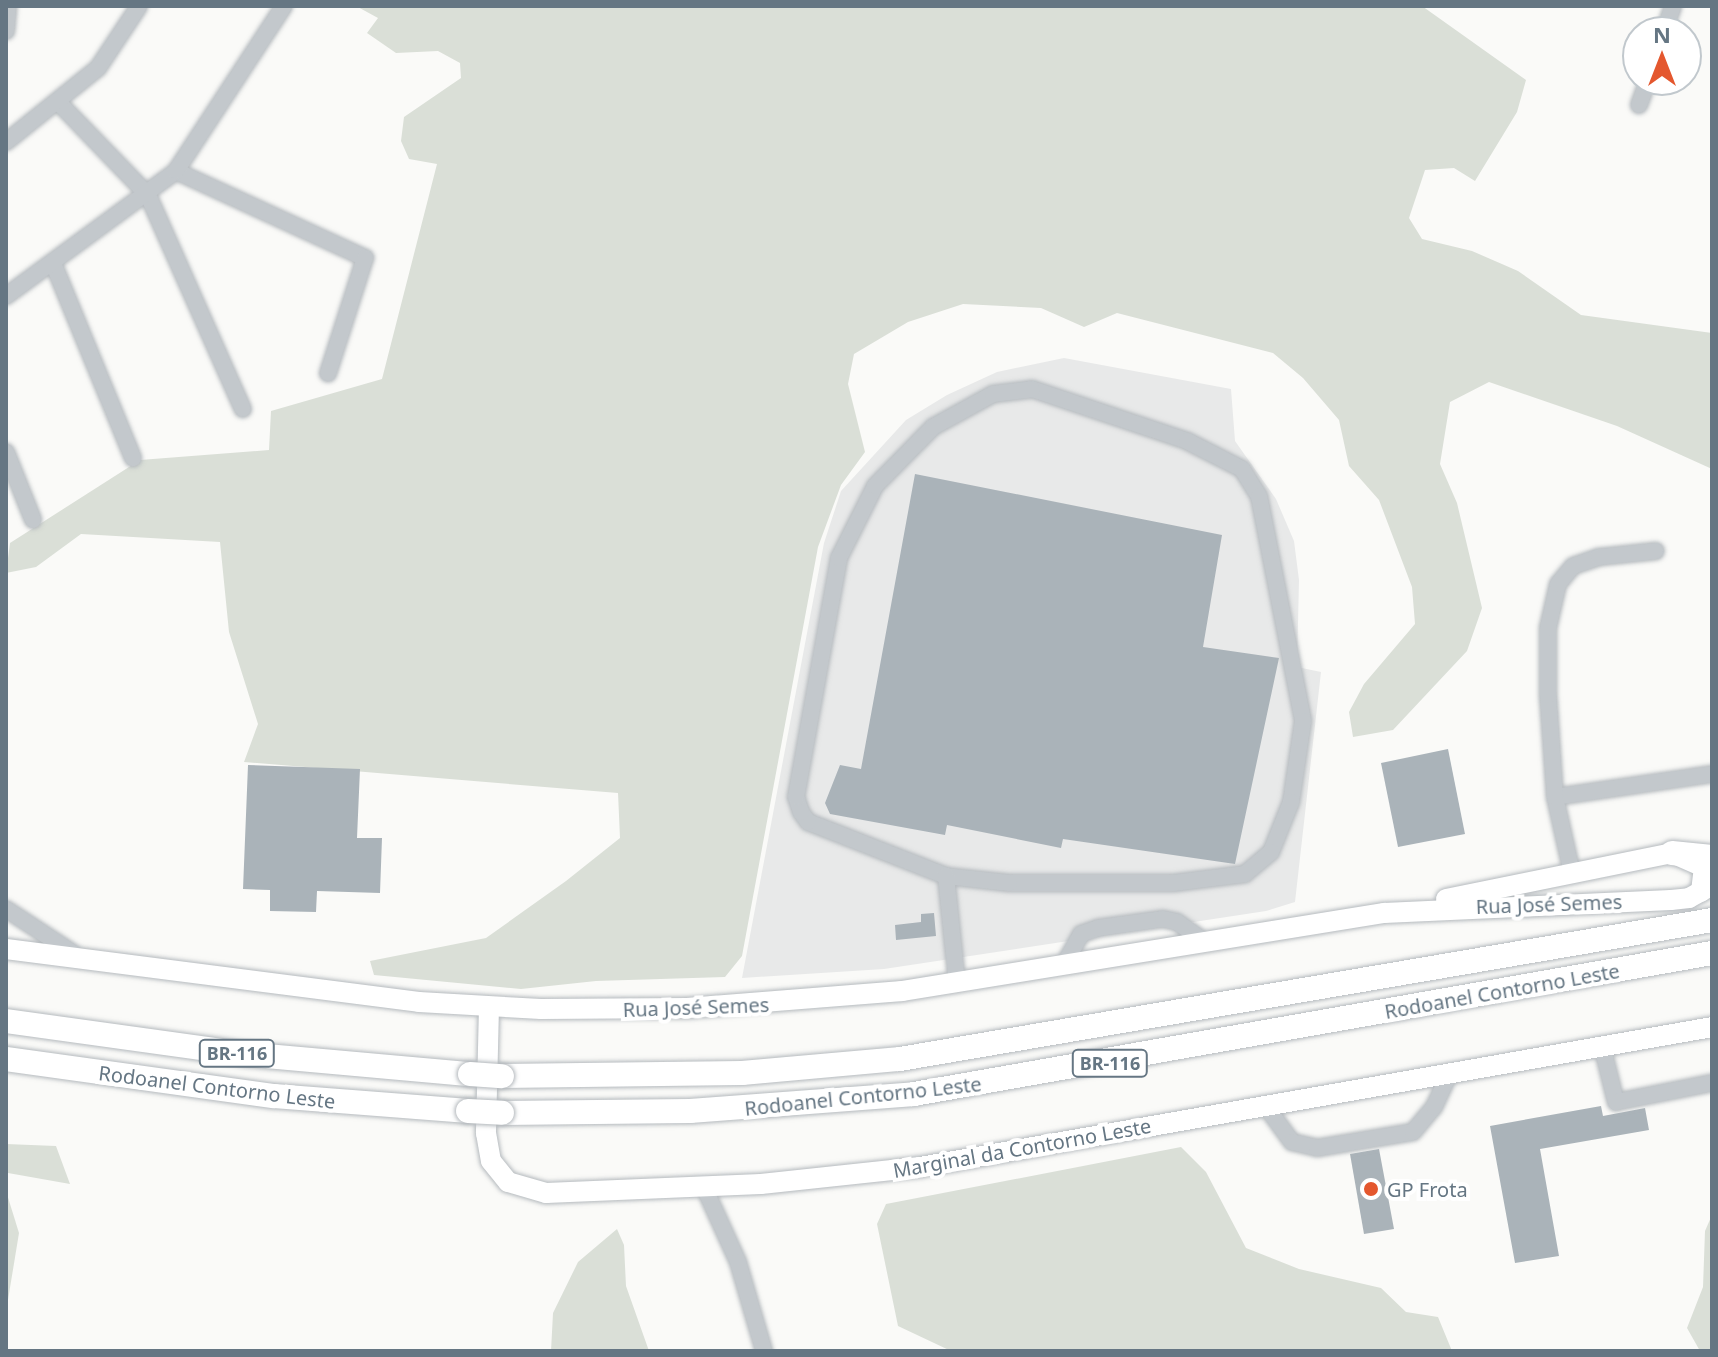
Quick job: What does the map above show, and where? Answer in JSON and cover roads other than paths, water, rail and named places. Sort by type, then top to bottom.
[{"type":"highway","points":[[1672,853],[1712,857]]},
{"type":"highway","name":"Rodoanel Contorno Leste","points":[[6,1021],[273,1057],[470,1074],[742,1073],[900,1059],[1712,920]]},
{"type":"highway","name":"Rodoanel Contorno Leste","points":[[6,1059],[274,1096],[468,1111],[705,1111],[914,1094],[1712,953]]},
{"type":"main road","name":"Rua José Semes","points":[[6,949],[295,989],[489,1007],[744,1006],[957,983],[1203,940],[1384,913],[1672,853]]},
{"type":"main road","points":[[1672,853],[1704,867],[1707,889]]},
{"type":"main road","name":"Rua José Semes","points":[[1384,913],[1671,900],[1707,889]]},
{"type":"main road","name":"Marginal da Contorno Leste","points":[[489,1007],[486,1133],[491,1161],[508,1182],[546,1193],[704,1187],[920,1167],[1712,1027]]},
{"type":"street","points":[[6,31],[8,6]]},
{"type":"street","points":[[6,142],[60,104],[98,68],[139,6]]},
{"type":"street","points":[[6,296],[148,195],[176,171],[284,6]]},
{"type":"street","points":[[1639,105],[1642,96]]},
{"type":"street","points":[[60,104],[148,195],[243,409]]},
{"type":"street","points":[[176,171],[365,258],[328,373]]},
{"type":"street","points":[[53,263],[133,458]]},
{"type":"street","points":[[1032,389],[1187,441],[1242,469],[1267,519],[1303,721],[1291,802],[1271,852],[1245,874],[1174,883],[1009,883],[946,876],[808,822],[796,797],[839,558],[875,486],[933,427],[993,394],[1032,389]]},
{"type":"street","points":[[6,452],[33,520]]},
{"type":"street","points":[[1572,873],[1555,797],[1548,628],[1558,584],[1573,566],[1599,557],[1656,551]]},
{"type":"street","points":[[1555,797],[1712,774]]},
{"type":"street","points":[[1672,853],[1712,847]]},
{"type":"street","points":[[946,876],[957,983]]},
{"type":"street","points":[[6,909],[84,959]]},
{"type":"street","points":[[1064,964],[1081,934],[1098,928],[1163,919],[1177,922],[1203,940]]},
{"type":"street","points":[[1602,1046],[1616,1102],[1712,1083]]},
{"type":"street","points":[[1265,1105],[1292,1142],[1317,1148],[1413,1132],[1434,1107],[1450,1073]]},
{"type":"street","points":[[704,1187],[738,1262],[764,1351]]},
{"type":"place","name":"GP Frota","points":[[1371,1189]]}]
